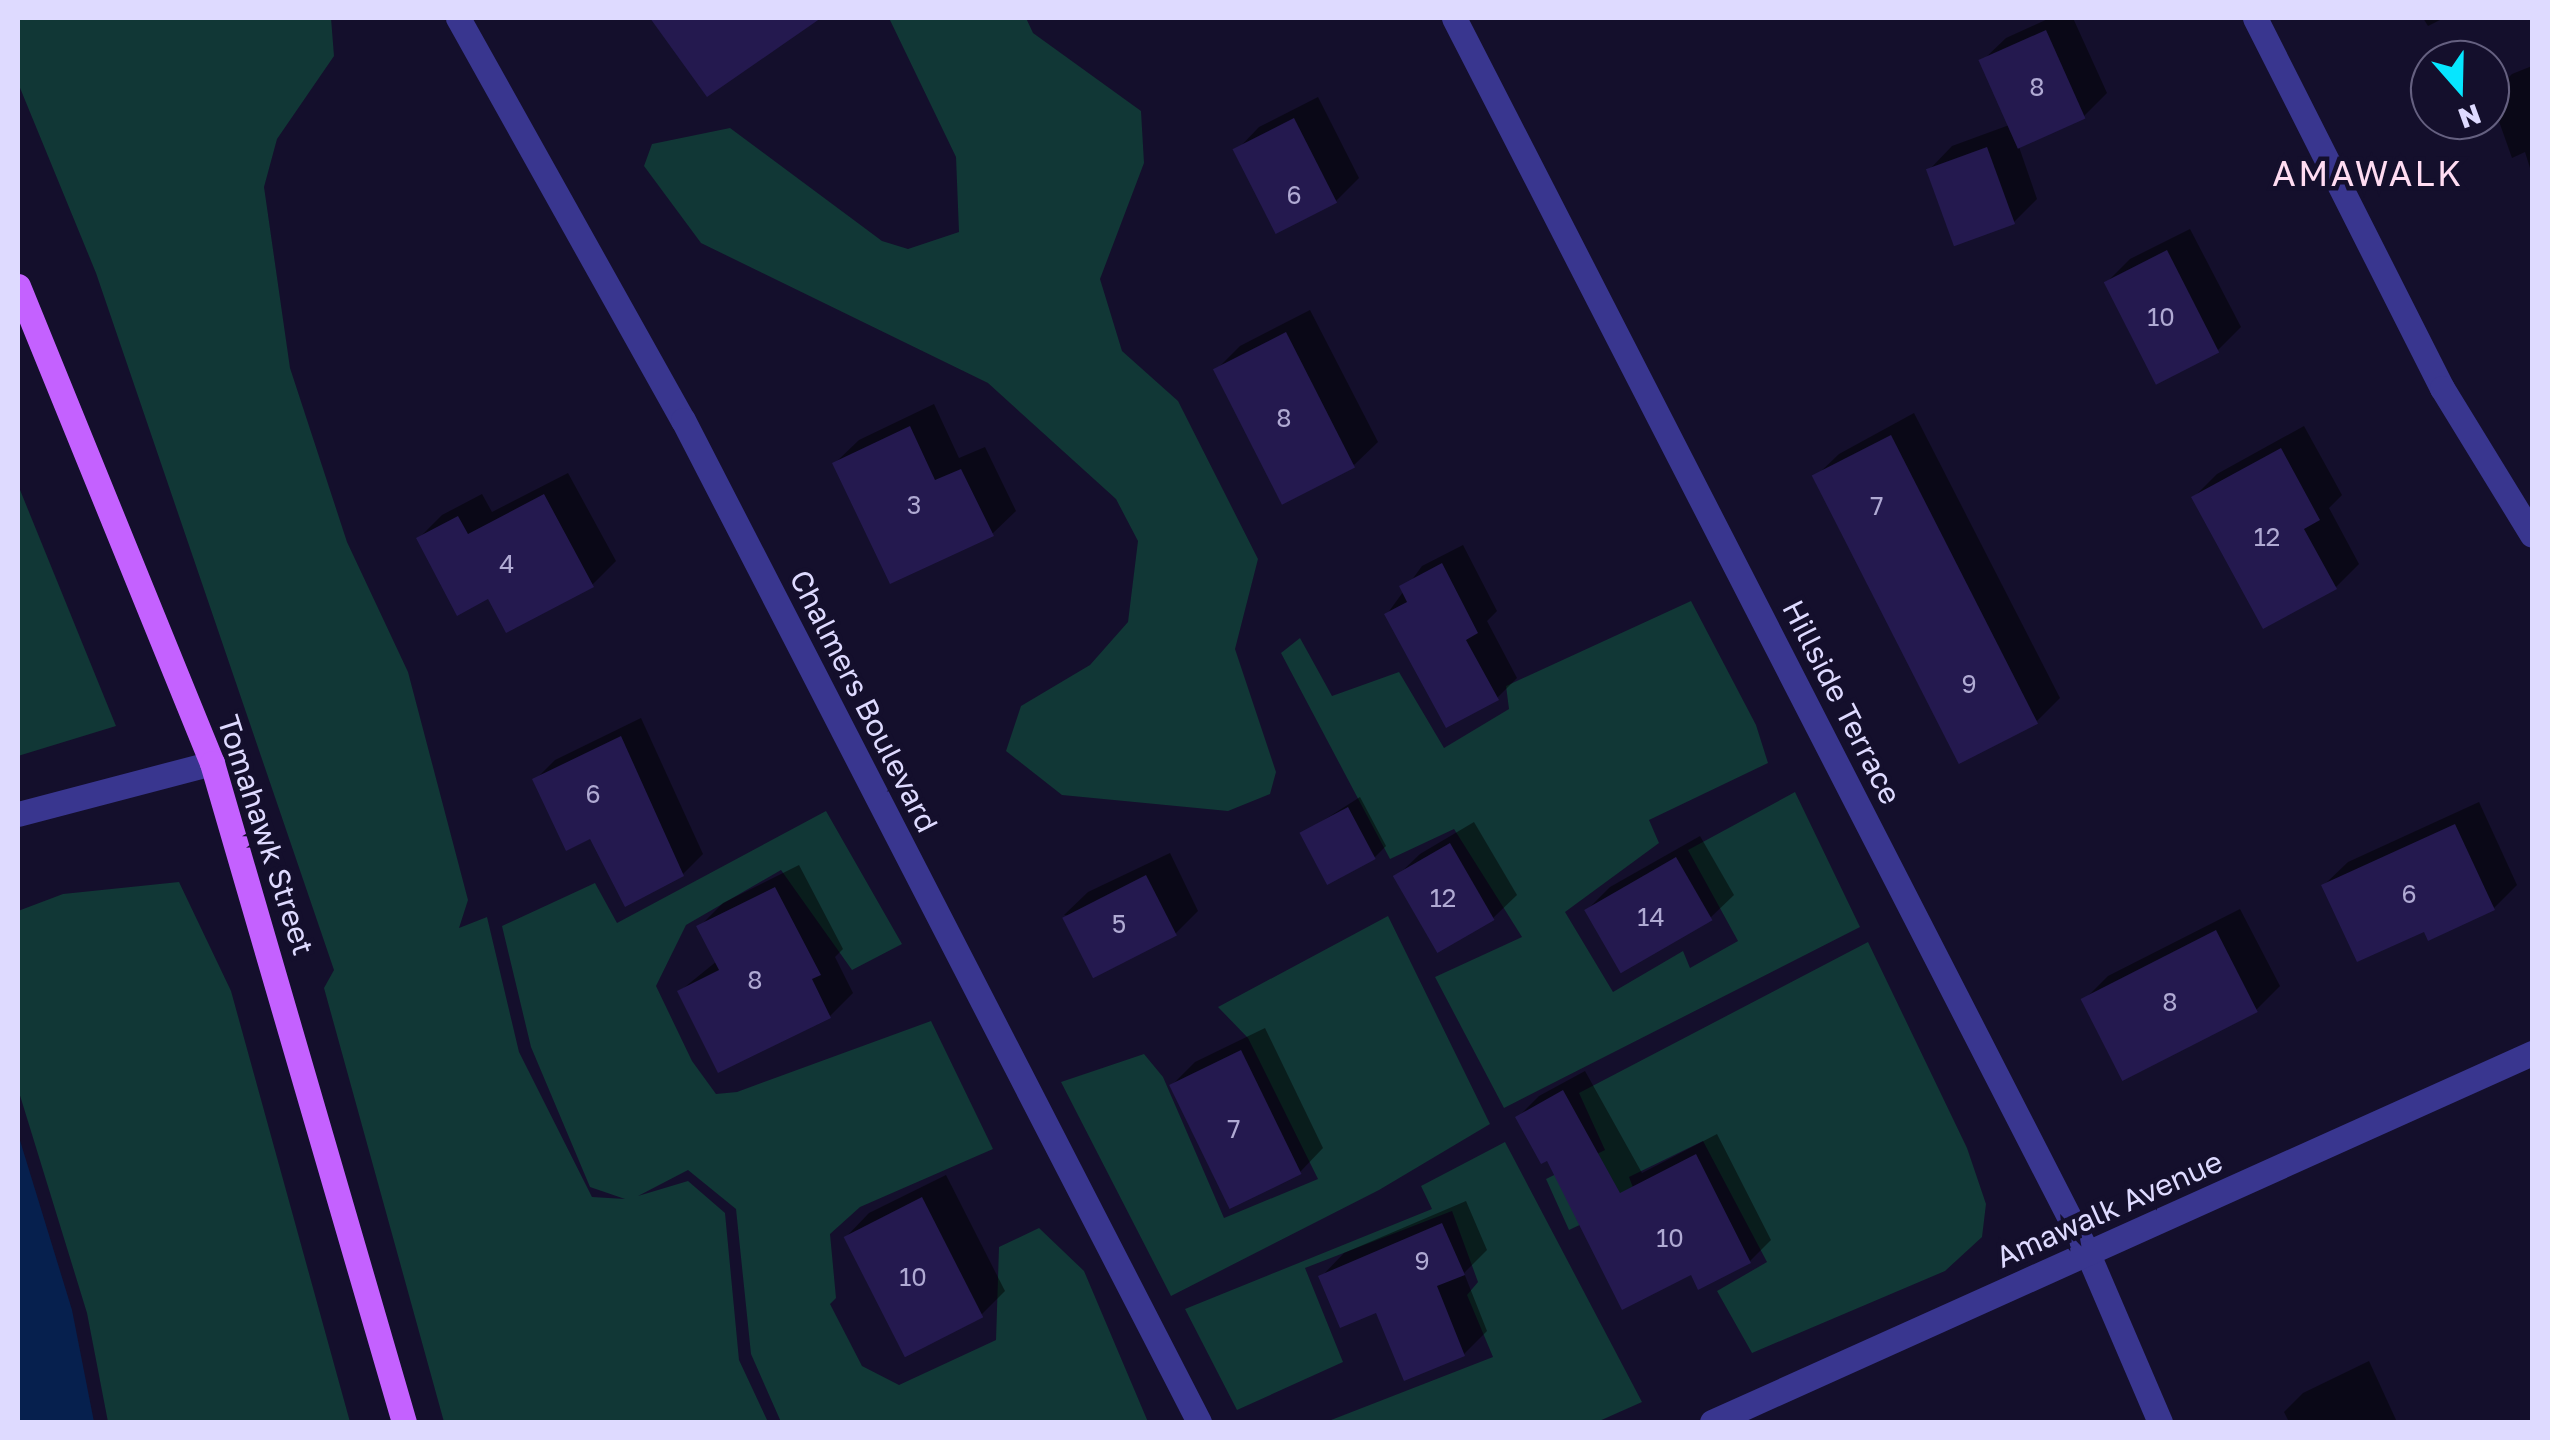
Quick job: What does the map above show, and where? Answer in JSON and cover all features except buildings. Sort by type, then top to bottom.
[{"type":"main road","name":"Tomahawk Street","points":[[18,286],[212,763],[404,1422]]},
{"type":"street","name":"Chalmers Boulevard","points":[[458,18],[683,420],[1199,1422]]},
{"type":"street","name":"Hillside Terrace","points":[[1454,18],[2088,1254],[2160,1422]]},
{"type":"street","points":[[2254,18],[2442,388],[2532,535]]},
{"type":"street","points":[[18,814],[212,763]]},
{"type":"street","name":"Amawalk Avenue","points":[[1712,1422],[2532,1053]]},
{"type":"green space","points":[[18,18],[331,18],[334,56],[277,139],[264,187],[290,368],[347,542],[408,672],[468,900],[459,928],[487,917],[519,1052],[592,1197],[625,1199],[590,1187],[531,1047],[502,926],[595,883],[617,923],[826,811],[902,944],[852,970],[781,870],[686,925],[656,986],[692,1061],[716,1094],[737,1092],[931,1021],[993,1149],[860,1207],[830,1234],[836,1298],[830,1304],[862,1366],[899,1385],[996,1340],[999,1247],[1039,1228],[1084,1271],[1148,1422],[781,1422],[751,1354],[736,1209],[688,1170],[638,1196],[688,1181],[725,1213],[739,1360],[768,1422],[444,1422],[324,988],[334,970],[96,273],[18,83]]},
{"type":"green space","points":[[889,18],[1026,18],[1033,33],[1141,111],[1144,163],[1100,279],[1122,351],[1178,401],[1258,559],[1235,649],[1276,772],[1270,794],[1228,811],[1062,795],[1006,751],[1021,706],[1090,665],[1128,622],[1138,541],[1116,499],[988,383],[701,243],[644,166],[652,144],[730,128],[882,241],[908,249],[959,232],[956,157]]},
{"type":"green space","points":[[18,485],[116,726],[18,756]]},
{"type":"green space","points":[[1691,601],[1756,725],[1768,763],[1649,820],[1659,843],[1565,912],[1613,992],[1683,951],[1690,968],[1738,941],[1688,850],[1795,792],[1860,927],[1504,1108],[1435,977],[1522,937],[1454,829],[1390,859],[1281,653],[1300,638],[1332,696],[1399,672],[1444,748],[1509,709],[1506,686]]},
{"type":"green space","points":[[179,882],[231,991],[350,1422],[108,1422],[87,1313],[18,1089],[18,911],[63,894]]},
{"type":"green space","points":[[1388,916],[1490,1124],[1379,1190],[1171,1296],[1061,1082],[1144,1054],[1163,1077],[1224,1218],[1318,1179],[1248,1038],[1218,1007]]},
{"type":"green space","points":[[1868,942],[1967,1148],[1986,1204],[1982,1237],[1945,1271],[1752,1353],[1717,1291],[1767,1262],[1703,1141],[1629,1177],[1637,1198],[1569,1230],[1546,1179],[1605,1150],[1579,1093]]},
{"type":"green space","points":[[1505,1142],[1642,1402],[1597,1422],[1326,1422],[1493,1357],[1467,1295],[1478,1282],[1452,1211],[1305,1268],[1343,1362],[1237,1410],[1185,1309],[1432,1209],[1421,1186]]},
{"type":"water","points":[[18,1134],[72,1310],[94,1422],[18,1422]]},
{"type":"district","name":"AMAWALK","points":[[2368,173]]}]
